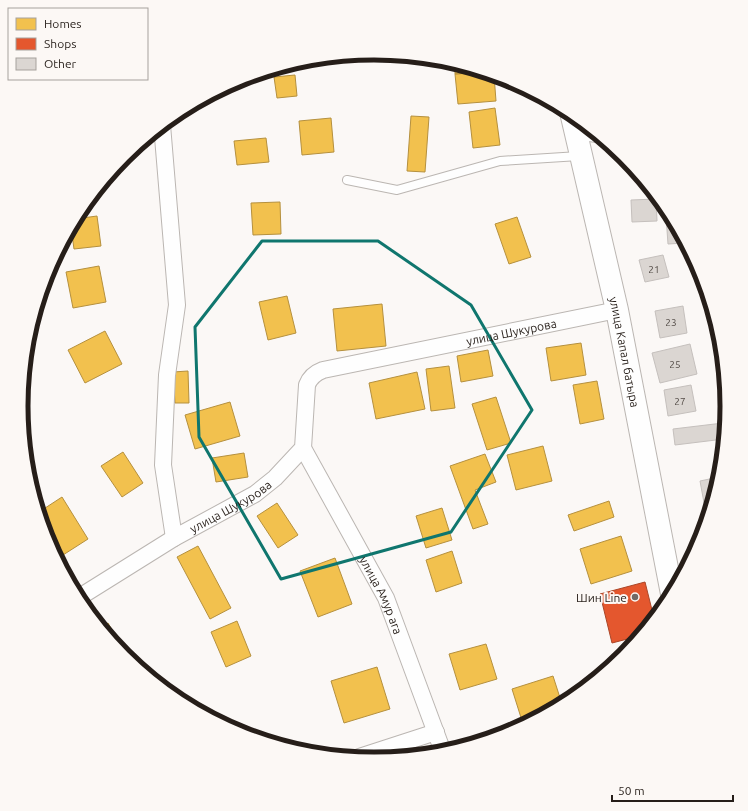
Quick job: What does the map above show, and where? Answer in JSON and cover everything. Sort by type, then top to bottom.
[{"type":"main road","name":"улица Капал батыра","points":[[573,123],[617,310],[670,585]]},
{"type":"street","name":"улица Шукурова","points":[[163,131],[177,305],[167,375],[163,465],[174,538],[255,494],[275,478],[303,448],[306,385],[316,373],[323,370],[617,310]]},
{"type":"street","name":"улица Амур ага","points":[[303,448],[386,598],[441,745]]},
{"type":"street","points":[[84,594],[174,538]]},
{"type":"street","points":[[374,752],[436,732]]},
{"type":"lane","points":[[347,180],[398,190],[500,161],[580,156]]},
{"type":"highlighted area","points":[[262,241],[378,241],[471,305],[532,410],[451,532],[281,579],[199,437],[195,327]]},
{"type":"building: Homes","points":[[455,69],[470,73],[455,74]]},
{"type":"building: Homes","points":[[470,73],[495,82],[496,101],[458,104],[455,74]]},
{"type":"building: Homes","points":[[295,75],[297,96],[277,98],[274,77]]},
{"type":"building: Homes","points":[[495,108],[500,145],[473,148],[469,112]]},
{"type":"building: Homes","points":[[411,116],[429,117],[425,172],[407,171]]},
{"type":"building: Homes","points":[[331,118],[334,152],[302,155],[299,121]]},
{"type":"building: Homes","points":[[266,138],[269,162],[237,165],[234,141]]},
{"type":"building: Homes","points":[[280,202],[281,234],[253,235],[251,203]]},
{"type":"building: Homes","points":[[97,216],[101,246],[74,249],[72,236],[83,218]]},
{"type":"building: Homes","points":[[517,217],[531,257],[509,264],[495,224]]},
{"type":"building: Homes","points":[[99,266],[106,302],[73,308],[66,272]]},
{"type":"building: Homes","points":[[287,296],[296,333],[268,340],[259,302]]},
{"type":"building: Homes","points":[[382,304],[386,346],[337,351],[333,309]]},
{"type":"building: Homes","points":[[105,331],[122,364],[85,383],[68,350]]},
{"type":"building: Homes","points":[[581,343],[586,375],[551,381],[546,348]]},
{"type":"building: Homes","points":[[488,350],[493,376],[461,382],[457,356]]},
{"type":"building: Homes","points":[[449,366],[455,408],[431,411],[426,369]]},
{"type":"building: Homes","points":[[188,371],[189,403],[175,403],[173,372]]},
{"type":"building: Homes","points":[[417,372],[425,409],[376,419],[369,383]]},
{"type":"building: Homes","points":[[597,381],[604,419],[580,424],[573,385]]},
{"type":"building: Homes","points":[[496,397],[511,443],[487,450],[472,404]]},
{"type":"building: Homes","points":[[230,402],[240,436],[195,449],[185,415]]},
{"type":"building: Homes","points":[[543,446],[552,481],[516,490],[507,455]]},
{"type":"building: Homes","points":[[123,452],[143,483],[122,497],[101,466]]},
{"type":"building: Homes","points":[[244,453],[248,477],[216,482],[212,458]]},
{"type":"building: Homes","points":[[485,454],[496,482],[475,490],[488,524],[473,529],[450,466]]},
{"type":"building: Homes","points":[[62,497],[88,539],[63,555],[54,538],[44,509]]},
{"type":"building: Homes","points":[[609,501],[614,517],[574,531],[568,515]]},
{"type":"building: Homes","points":[[277,503],[298,535],[278,548],[257,516]]},
{"type":"building: Homes","points":[[442,508],[452,540],[426,548],[416,516]]},
{"type":"building: Homes","points":[[621,536],[632,571],[591,584],[580,549]]},
{"type":"building: Homes","points":[[198,546],[231,608],[210,619],[177,557]]},
{"type":"building: Homes","points":[[452,551],[462,583],[436,592],[426,560]]},
{"type":"building: Homes","points":[[335,558],[352,604],[318,617],[300,571]]},
{"type":"building: Homes","points":[[237,621],[251,656],[226,667],[211,632]]},
{"type":"building: Homes","points":[[108,623],[115,635],[114,634],[106,624]]},
{"type":"building: Homes","points":[[486,644],[497,679],[460,690],[449,654]]},
{"type":"building: Homes","points":[[377,667],[390,709],[344,723],[331,681]]},
{"type":"building: Homes","points":[[553,676],[560,697],[521,718],[512,689]]},
{"type":"building: Shops","points":[[645,582],[652,611],[630,638],[612,643],[600,594]]},
{"type":"building: Other","points":[[652,199],[656,205],[657,221],[632,222],[631,200]]},
{"type":"building: Other","points":[[666,220],[679,243],[668,244]]},
{"type":"building: Other","points":[[663,255],[669,277],[645,282],[639,260]]},
{"type":"building: Other","points":[[683,306],[687,333],[660,338],[655,311]]},
{"type":"building: Other","points":[[690,344],[697,374],[660,383],[652,353]]},
{"type":"building: Other","points":[[691,385],[696,411],[668,416],[664,390]]},
{"type":"building: Other","points":[[719,423],[718,440],[675,445],[673,429]]},
{"type":"building: Other","points":[[712,479],[705,507],[700,481]]},
{"type":"place","name":"Шин Line","points":[[635,597]]}]
